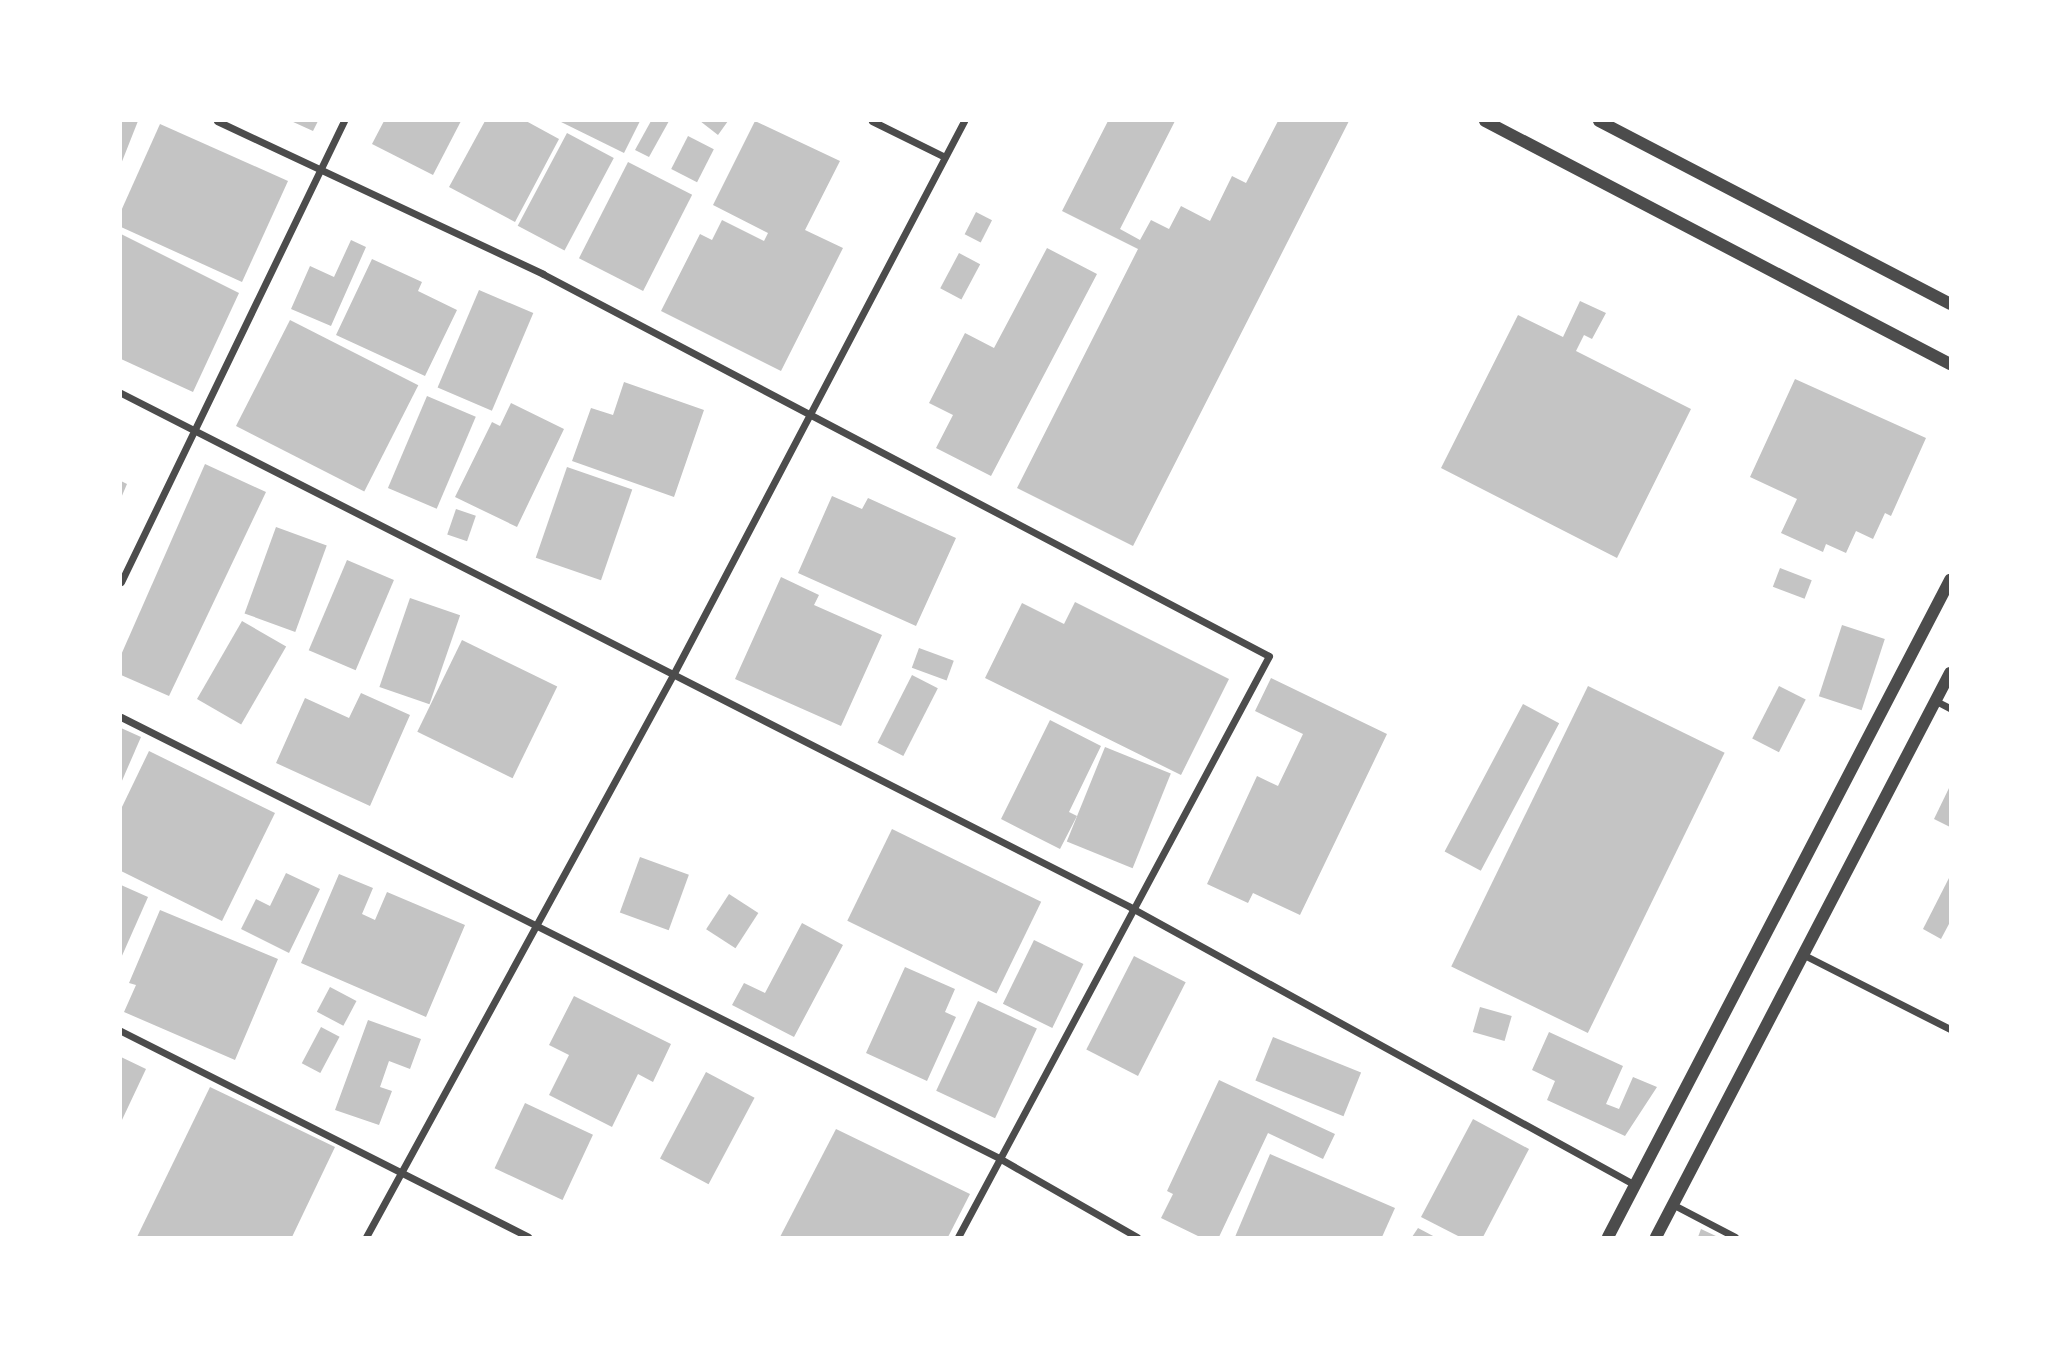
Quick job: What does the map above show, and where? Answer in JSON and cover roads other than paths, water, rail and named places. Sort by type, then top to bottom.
[{"type":"street","points":[[217,121],[812,411],[1269,656],[1130,907],[958,1237]]},
{"type":"street","points":[[121,582],[198,430],[344,121]]},
{"type":"street","points":[[872,121],[945,157]]},
{"type":"street","points":[[366,1237],[674,673],[964,121]]},
{"type":"street","points":[[1485,121],[1950,364]]},
{"type":"street","points":[[1600,121],[1950,304]]},
{"type":"street","points":[[121,393],[1130,907],[1635,1185]]},
{"type":"street","points":[[1608,1237],[1950,580]]},
{"type":"street","points":[[1656,1237],[1950,673]]},
{"type":"street","points":[[1936,701],[1950,708]]},
{"type":"street","points":[[121,717],[535,929],[999,1158],[1137,1237]]},
{"type":"street","points":[[1804,955],[1950,1029]]},
{"type":"street","points":[[121,1031],[401,1170],[528,1237]]},
{"type":"street","points":[[1672,1204],[1735,1237]]}]
